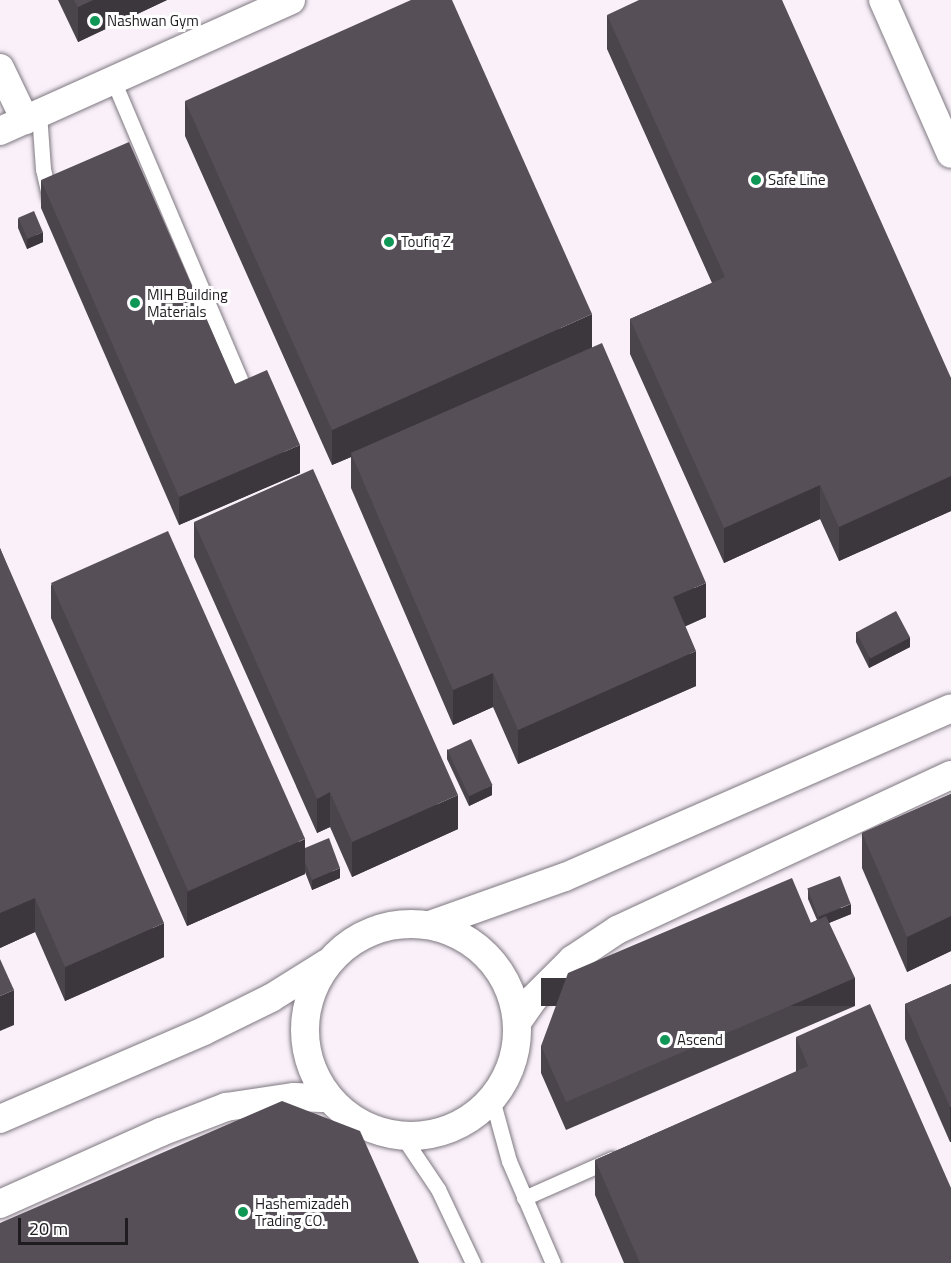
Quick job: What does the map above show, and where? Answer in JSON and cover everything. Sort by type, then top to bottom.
[{"type":"street","points":[[0,68],[21,121],[291,0]]},
{"type":"street","points":[[883,0],[951,154]]},
{"type":"street","points":[[905,726],[951,694]]},
{"type":"street","points":[[430,925],[565,877],[905,726],[951,708]]},
{"type":"street","points":[[518,1021],[552,978],[572,960],[609,934],[943,781]]},
{"type":"street","points":[[0,1119],[204,1030],[271,998],[329,962],[350,943],[375,930],[402,923],[430,925],[457,933],[481,948],[500,969],[512,994],[518,1021],[517,1049],[508,1076],[492,1099],[474,1116],[453,1128],[429,1136],[403,1137],[375,1131],[349,1118],[328,1098],[313,1072],[305,1044],[305,1015],[314,987],[329,962]]},
{"type":"street","points":[[0,1204],[161,1132],[226,1107],[283,1098],[328,1098]]},
{"type":"lane","points":[[113,80],[243,386]]},
{"type":"lane","points":[[21,121],[43,169],[51,204]]},
{"type":"lane","points":[[492,1099],[509,1161],[553,1263]]},
{"type":"lane","points":[[403,1137],[438,1189],[473,1263]]},
{"type":"lane","points":[[524,1198],[623,1154]]},
{"type":"building","points":[[74,0],[93,0],[78,7]]},
{"type":"building","name":"Toufiq Z","points":[[411,0],[452,0],[592,314],[332,430],[185,101]]},
{"type":"building","name":"Safe Line","points":[[639,0],[782,0],[951,378],[951,476],[839,527],[820,485],[724,528],[630,319],[725,277],[607,15]]},
{"type":"building","name":"MIH Building Materials","points":[[129,142],[235,384],[267,370],[300,445],[179,497],[41,180]]},
{"type":"building","points":[[34,211],[43,232],[27,239],[18,218]]},
{"type":"building","points":[[602,343],[706,583],[673,597],[696,651],[518,730],[493,673],[453,690],[351,453]]},
{"type":"building","points":[[313,469],[458,795],[352,842],[330,792],[317,799],[194,522]]},
{"type":"building","points":[[168,531],[305,839],[188,891],[51,583]]},
{"type":"building","points":[[0,548],[164,923],[65,967],[35,898],[0,913]]},
{"type":"building","points":[[896,611],[910,637],[870,659],[856,632]]},
{"type":"building","points":[[471,739],[493,785],[469,796],[447,750]]},
{"type":"building","points":[[951,794],[951,916],[907,937],[862,833]]},
{"type":"building","points":[[329,838],[340,868],[312,880],[305,862],[305,848]]},
{"type":"building","points":[[840,876],[851,904],[818,917],[807,889]]},
{"type":"building","name":"Ascend","points":[[792,878],[811,923],[826,916],[855,978],[566,1102],[541,1046],[568,973]]},
{"type":"building","points":[[0,959],[14,990],[0,996]]},
{"type":"building","points":[[951,984],[951,1107],[950,1107],[905,1004]]},
{"type":"building","points":[[870,1004],[951,1188],[951,1263],[640,1263],[595,1160],[808,1066],[796,1037]]},
{"type":"building","name":"Hashemizadeh Trading CO.","points":[[282,1101],[360,1131],[419,1263],[0,1263],[0,1223]]},
{"type":"place","name":"Nashwan Gym","points":[[95,21]]},
{"type":"place","name":"Safe Line","points":[[756,180]]},
{"type":"place","name":"Toufiq Z","points":[[389,242]]},
{"type":"place","name":"MIH Building Materials","points":[[135,303]]},
{"type":"place","name":"Ascend","points":[[665,1040]]},
{"type":"place","name":"Hashemizadeh Trading CO.","points":[[243,1212]]}]
